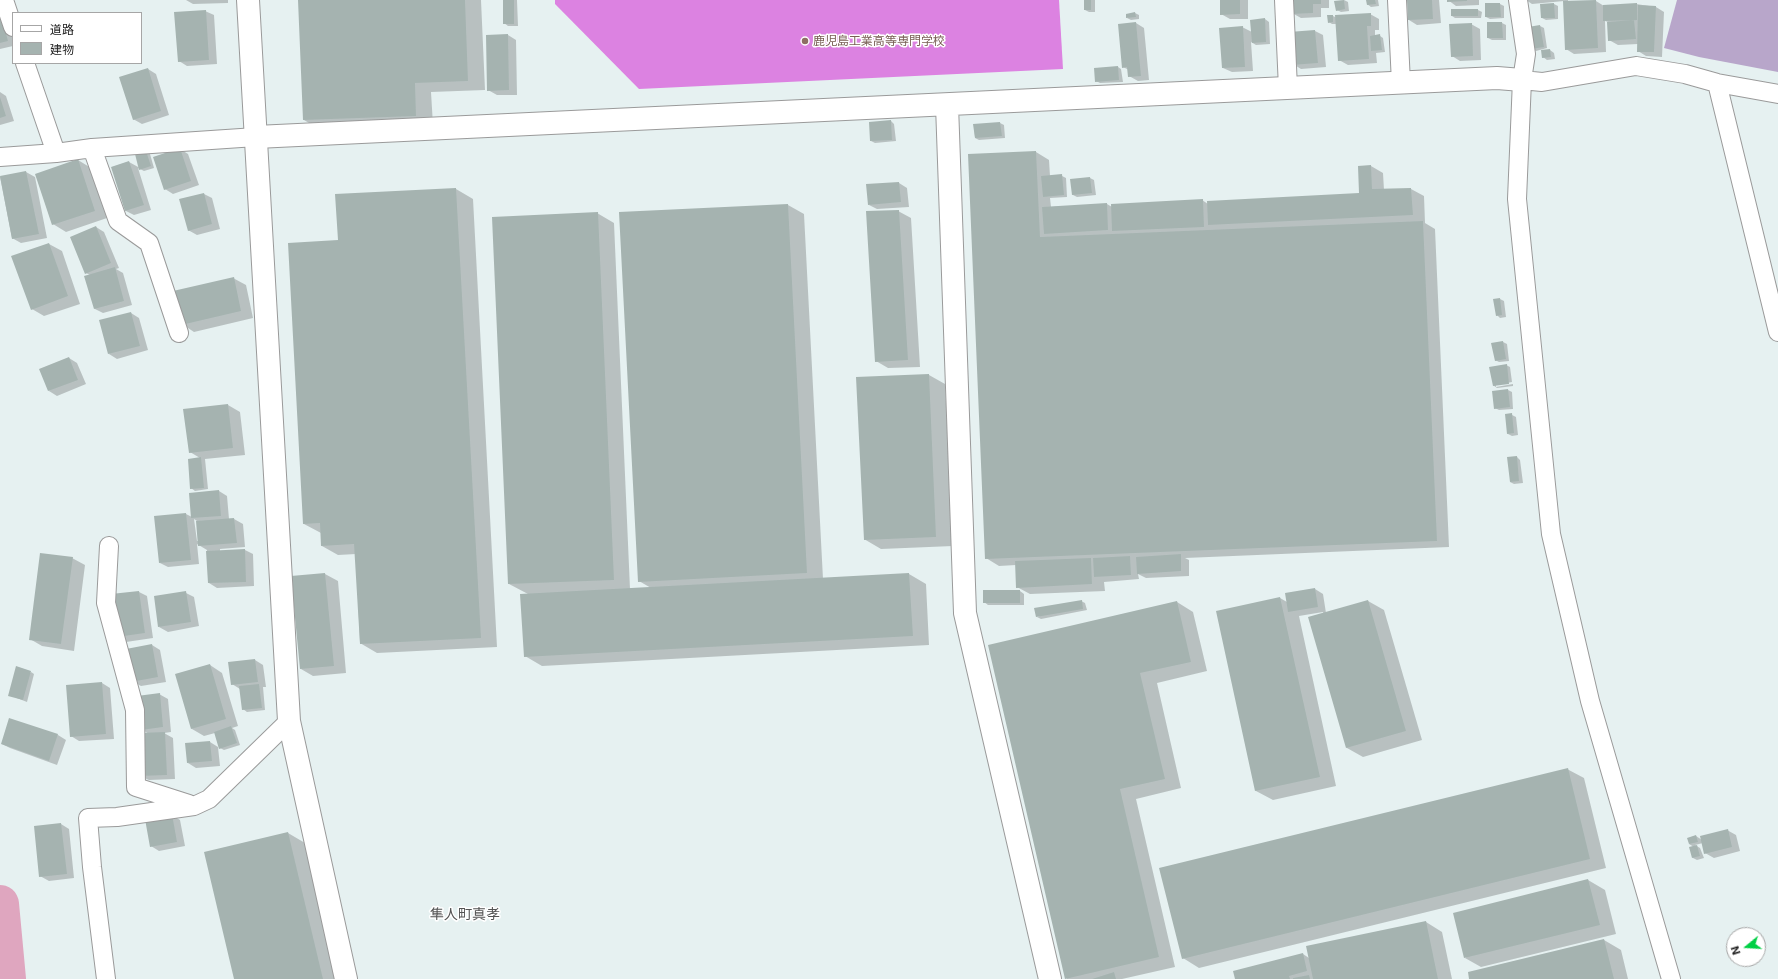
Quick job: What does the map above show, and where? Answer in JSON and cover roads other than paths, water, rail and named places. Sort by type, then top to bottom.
[{"type":"street","points":[[4,0],[12,24]]},
{"type":"street","points":[[248,0],[289,722],[346,979]]},
{"type":"street","points":[[1284,0],[1288,88]]},
{"type":"street","points":[[1397,0],[1401,83]]},
{"type":"street","points":[[1518,0],[1526,54],[1522,80],[1517,199],[1550,534],[1590,701],[1671,979]]},
{"type":"street","points":[[25,64],[56,153]]},
{"type":"street","points":[[0,157],[56,153],[92,148],[256,137],[1497,78],[1548,81],[1636,66],[1685,74],[1717,83],[1778,94]]},
{"type":"street","points":[[1717,83],[1778,332]]},
{"type":"street","points":[[947,105],[965,613],[1050,979]]},
{"type":"street","points":[[92,148],[118,221],[149,243],[179,333]]},
{"type":"street","points":[[109,546],[106,603],[135,710],[136,787],[194,806]]},
{"type":"street","points":[[106,979],[92,867],[88,818],[117,817],[194,806],[209,799],[289,722]]},
{"type":"waterway","points":[[0,904],[7,979]]},
{"type":"place","name":"鹿児島工業高等専門学校","points":[[805,41]]},
{"type":"district","name":"隼人町真孝","points":[[465,915]]}]
